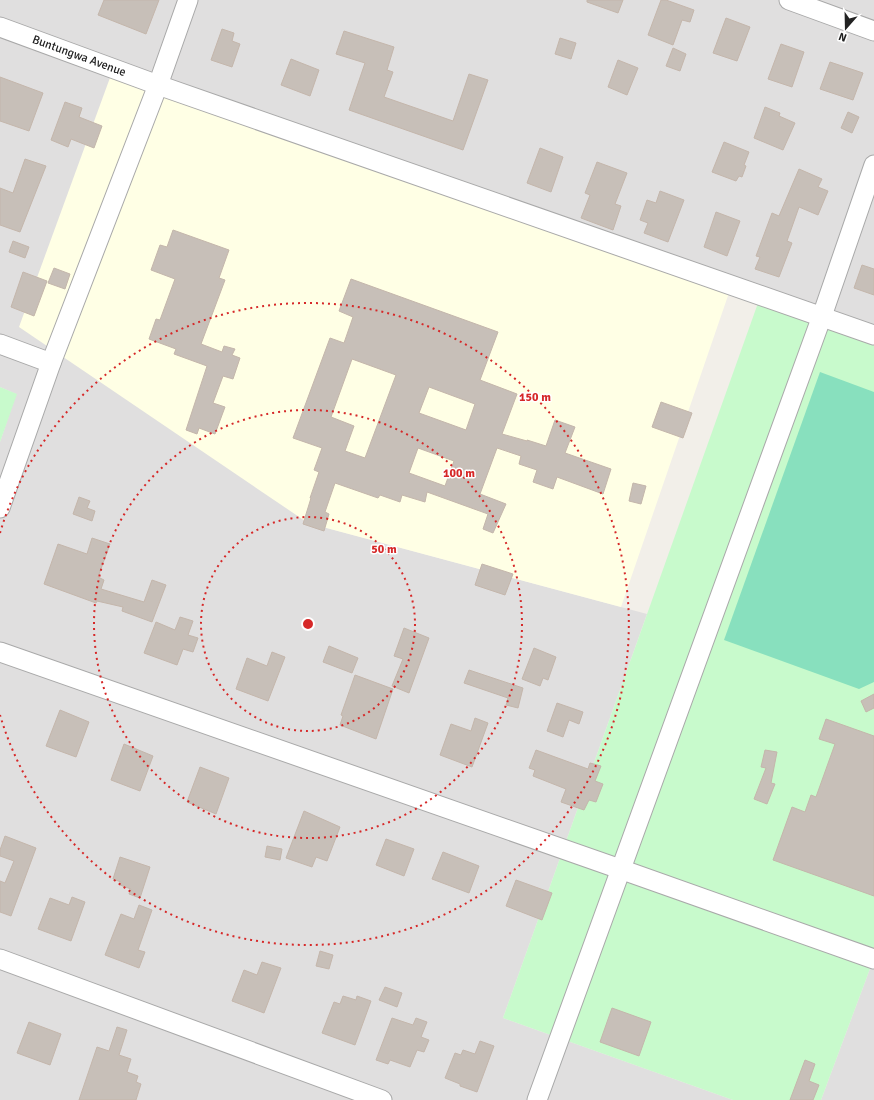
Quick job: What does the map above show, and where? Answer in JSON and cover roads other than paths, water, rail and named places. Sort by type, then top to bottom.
[{"type":"street","points":[[0,508],[51,363],[158,85],[188,0]]},
{"type":"street","points":[[788,0],[874,32]]},
{"type":"street","name":"Buntungwa Avenue","points":[[0,27],[158,85],[874,335]]},
{"type":"street","points":[[537,1100],[822,316],[874,165]]},
{"type":"street","points":[[0,344],[51,363]]},
{"type":"street","points":[[0,652],[874,959]]},
{"type":"street","points":[[0,959],[382,1100]]}]
